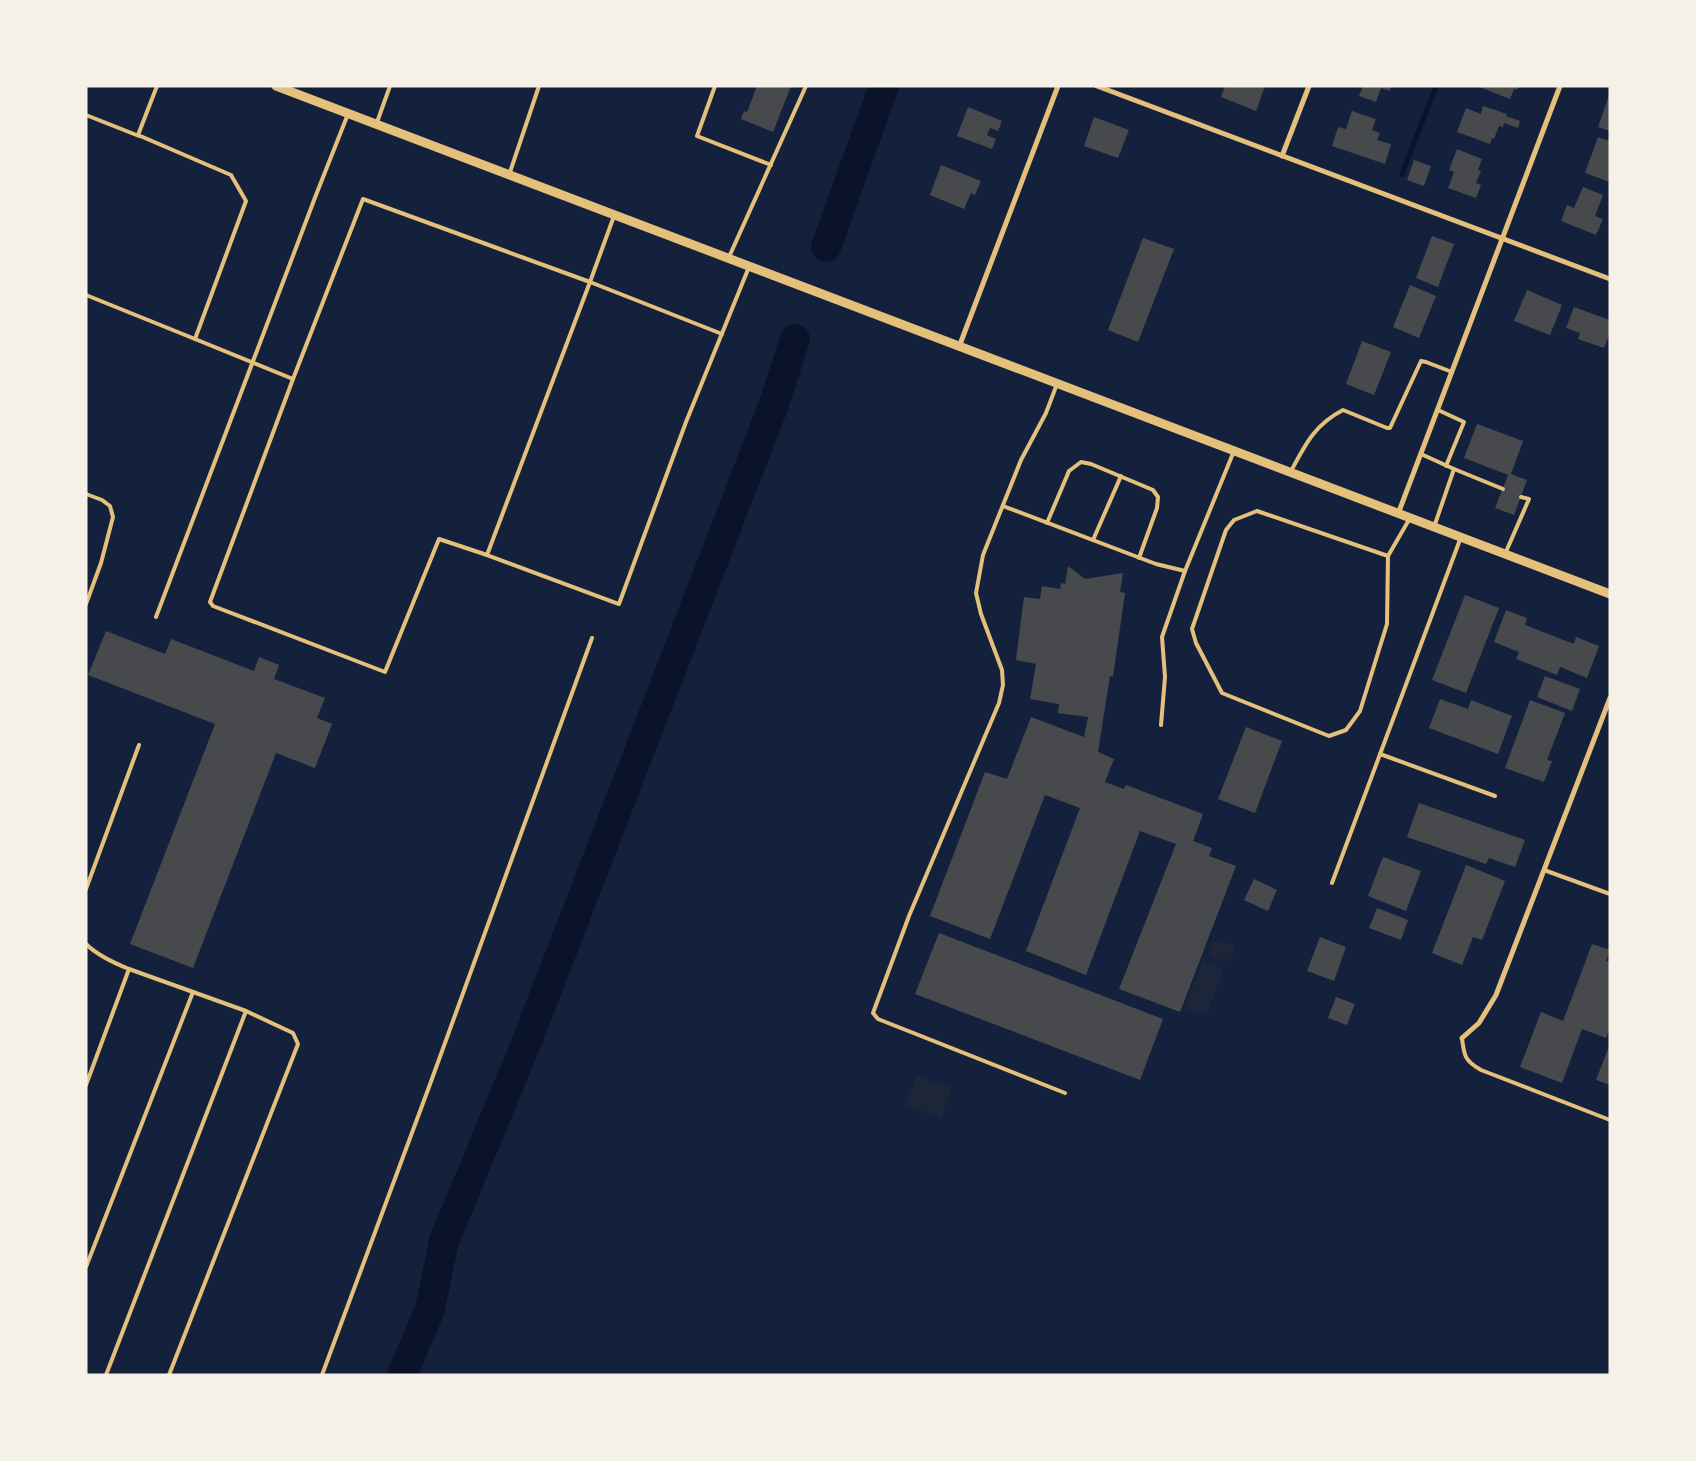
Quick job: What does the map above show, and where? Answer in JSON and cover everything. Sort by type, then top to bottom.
[{"type":"street","points":[[276,86],[1610,594]]},
{"type":"street","points":[[959,346],[1058,86]]},
{"type":"street","points":[[1097,86],[1610,279]]},
{"type":"street","points":[[1282,156],[1309,86]]},
{"type":"street","points":[[1398,514],[1560,86]]},
{"type":"street","points":[[1462,1038],[1479,1023],[1491,1005],[1610,698]]},
{"type":"lane","points":[[139,136],[157,86]]},
{"type":"lane","points":[[376,125],[390,86]]},
{"type":"lane","points":[[509,176],[539,86]]},
{"type":"lane","points":[[715,86],[697,136],[771,165]]},
{"type":"lane","points":[[728,259],[806,86]]},
{"type":"lane","points":[[156,617],[348,114]]},
{"type":"lane","points":[[86,115],[231,175],[246,201],[195,339]]},
{"type":"lane","points":[[722,334],[590,282],[363,198],[293,378],[210,602],[213,606],[385,672],[439,539],[618,604],[686,422],[722,334],[749,267]]},
{"type":"lane","points":[[487,555],[614,216]]},
{"type":"lane","points":[[86,295],[293,378]]},
{"type":"lane","points":[[1290,473],[1308,438],[1329,417],[1343,410],[1390,428],[1421,361],[1452,372]]},
{"type":"lane","points":[[1057,384],[1046,413],[1020,460],[983,555],[976,593],[981,614],[1002,670],[1003,685],[1001,694],[975,762],[909,916],[873,1014],[878,1019],[1065,1093]]},
{"type":"lane","points":[[1438,410],[1464,422],[1446,466]]},
{"type":"lane","points":[[1161,725],[1165,677],[1162,637],[1185,571],[1234,451]]},
{"type":"lane","points":[[1421,454],[1503,489]]},
{"type":"lane","points":[[1047,523],[1069,471],[1081,462],[1091,464],[1153,490],[1158,497],[1157,508],[1139,558]]},
{"type":"lane","points":[[1434,527],[1454,469]]},
{"type":"lane","points":[[1093,540],[1121,476]]},
{"type":"lane","points":[[86,494],[102,500],[110,506],[113,517],[86,604]]},
{"type":"lane","points":[[1505,554],[1529,499],[1521,496]]},
{"type":"lane","points":[[1003,506],[1139,558],[1185,571]]},
{"type":"lane","points":[[1388,556],[1258,511],[1234,520],[1226,530],[1192,629],[1196,643],[1222,693],[1329,736],[1346,730],[1360,710],[1388,624],[1388,556],[1410,518]]},
{"type":"lane","points":[[1332,883],[1461,537]]},
{"type":"lane","points":[[322,1375],[426,1096],[592,638]]},
{"type":"lane","points":[[86,889],[140,745]]},
{"type":"lane","points":[[1380,754],[1495,796]]},
{"type":"lane","points":[[1544,870],[1610,894]]},
{"type":"lane","points":[[86,944],[92,950],[129,970],[246,1011],[293,1033],[298,1044],[169,1375]]},
{"type":"lane","points":[[86,1085],[129,970]]},
{"type":"lane","points":[[86,1267],[193,992]]},
{"type":"lane","points":[[106,1375],[246,1011]]},
{"type":"lane","points":[[1462,1038],[1467,1062],[1480,1070],[1610,1120]]},
{"type":"shaded area","points":[[1216,940],[1234,945],[1234,955],[1228,962],[1211,957],[1208,947]]},
{"type":"shaded area","points":[[1203,960],[1218,966],[1222,970],[1222,975],[1206,1016],[1184,1008]]},
{"type":"shaded area","points":[[917,1076],[952,1088],[941,1118],[906,1105]]},
{"type":"building","points":[[757,86],[791,86],[773,132],[741,119],[744,111],[747,112]]},
{"type":"building","points":[[1225,86],[1265,86],[1256,111],[1221,97]]},
{"type":"building","points":[[1363,86],[1391,86],[1390,91],[1381,88],[1376,102],[1359,96]]},
{"type":"building","points":[[1477,86],[1519,86],[1517,90],[1514,89],[1510,99]]},
{"type":"building","points":[[1610,95],[1610,131],[1598,127]]},
{"type":"building","points":[[1483,106],[1507,114],[1506,116],[1520,121],[1518,128],[1504,123],[1503,127],[1499,126],[1490,144],[1457,132],[1466,108],[1481,114]]},
{"type":"building","points":[[968,107],[1002,121],[998,131],[990,128],[987,135],[996,139],[992,149],[957,136]]},
{"type":"building","points":[[1352,111],[1376,119],[1372,130],[1380,133],[1377,140],[1391,144],[1385,164],[1332,146],[1338,127],[1346,129]]},
{"type":"building","points":[[1094,117],[1129,130],[1118,158],[1084,146]]},
{"type":"building","points":[[1598,137],[1610,141],[1610,182],[1585,173]]},
{"type":"building","points":[[1457,149],[1482,159],[1478,170],[1481,171],[1476,183],[1481,185],[1476,198],[1448,188],[1454,172],[1449,170]]},
{"type":"building","points":[[1414,160],[1431,166],[1424,186],[1407,180]]},
{"type":"building","points":[[941,165],[981,181],[975,195],[971,193],[964,209],[930,195]]},
{"type":"building","points":[[1583,187],[1603,195],[1595,216],[1603,219],[1596,235],[1561,221],[1567,205],[1574,208]]},
{"type":"building","points":[[1432,236],[1454,244],[1438,287],[1416,278]]},
{"type":"building","points":[[1143,238],[1174,249],[1138,342],[1108,330]]},
{"type":"building","points":[[1410,285],[1436,296],[1419,338],[1393,327]]},
{"type":"building","points":[[1527,290],[1562,305],[1550,335],[1514,321]]},
{"type":"building","points":[[1574,307],[1610,320],[1610,333],[1604,348],[1578,339],[1580,333],[1566,328]]},
{"type":"building","points":[[1362,341],[1391,352],[1374,395],[1346,384]]},
{"type":"building","points":[[1477,424],[1523,441],[1511,474],[1527,480],[1514,515],[1495,508],[1508,475],[1464,458]]},
{"type":"building","points":[[1068,566],[1085,579],[1123,573],[1120,592],[1125,593],[1113,677],[1110,676],[1098,752],[1114,759],[1105,782],[1124,789],[1126,785],[1203,814],[1193,841],[1212,848],[1209,856],[1236,866],[1180,1012],[1119,989],[1176,844],[1140,831],[1086,975],[1026,951],[1080,808],[1045,795],[990,939],[930,916],[985,772],[1007,779],[1031,717],[1084,737],[1088,717],[1058,713],[1059,704],[1030,699],[1036,664],[1016,660],[1024,597],[1040,599],[1042,586],[1060,589],[1061,583],[1065,584]]},
{"type":"building","points":[[1465,595],[1499,608],[1466,693],[1432,680]]},
{"type":"building","points":[[1506,610],[1527,618],[1525,625],[1574,644],[1576,637],[1599,646],[1587,678],[1560,667],[1557,675],[1516,659],[1519,652],[1494,642]]},
{"type":"building","points":[[106,631],[165,654],[171,639],[254,671],[259,657],[279,665],[274,679],[325,698],[317,718],[332,724],[315,768],[276,753],[193,968],[130,944],[215,724],[88,675]]},
{"type":"building","points":[[1545,676],[1580,689],[1572,711],[1537,697]]},
{"type":"building","points":[[1440,699],[1468,709],[1471,700],[1512,716],[1498,754],[1429,728]]},
{"type":"building","points":[[1530,700],[1565,713],[1547,760],[1552,761],[1544,782],[1505,768]]},
{"type":"building","points":[[1246,727],[1282,741],[1255,813],[1218,799]]},
{"type":"building","points":[[1419,803],[1525,840],[1515,867],[1489,858],[1486,864],[1407,837]]},
{"type":"building","points":[[1383,857],[1421,871],[1406,911],[1368,896]]},
{"type":"building","points":[[1466,865],[1505,881],[1482,940],[1473,937],[1462,965],[1432,953]]},
{"type":"building","points":[[1254,879],[1277,890],[1268,911],[1244,900]]},
{"type":"building","points":[[1377,908],[1408,920],[1401,940],[1369,928]]},
{"type":"building","points":[[939,933],[1163,1019],[1140,1080],[915,994]]},
{"type":"building","points":[[1320,937],[1346,947],[1334,981],[1307,971]]},
{"type":"building","points":[[1592,944],[1610,950],[1606,961],[1610,962],[1610,1029],[1606,1038],[1582,1029],[1562,1083],[1520,1067],[1541,1012],[1563,1021]]},
{"type":"building","points":[[1336,997],[1355,1004],[1347,1025],[1328,1018]]},
{"type":"building","points":[[1610,1044],[1610,1085],[1596,1080]]},
{"type":"waterway","points":[[826,247],[884,86]]},
{"type":"waterway","points":[[1402,174],[1436,86]]},
{"type":"waterway","points":[[402,1375],[430,1309],[444,1241],[525,1046],[774,404],[795,339]]}]
